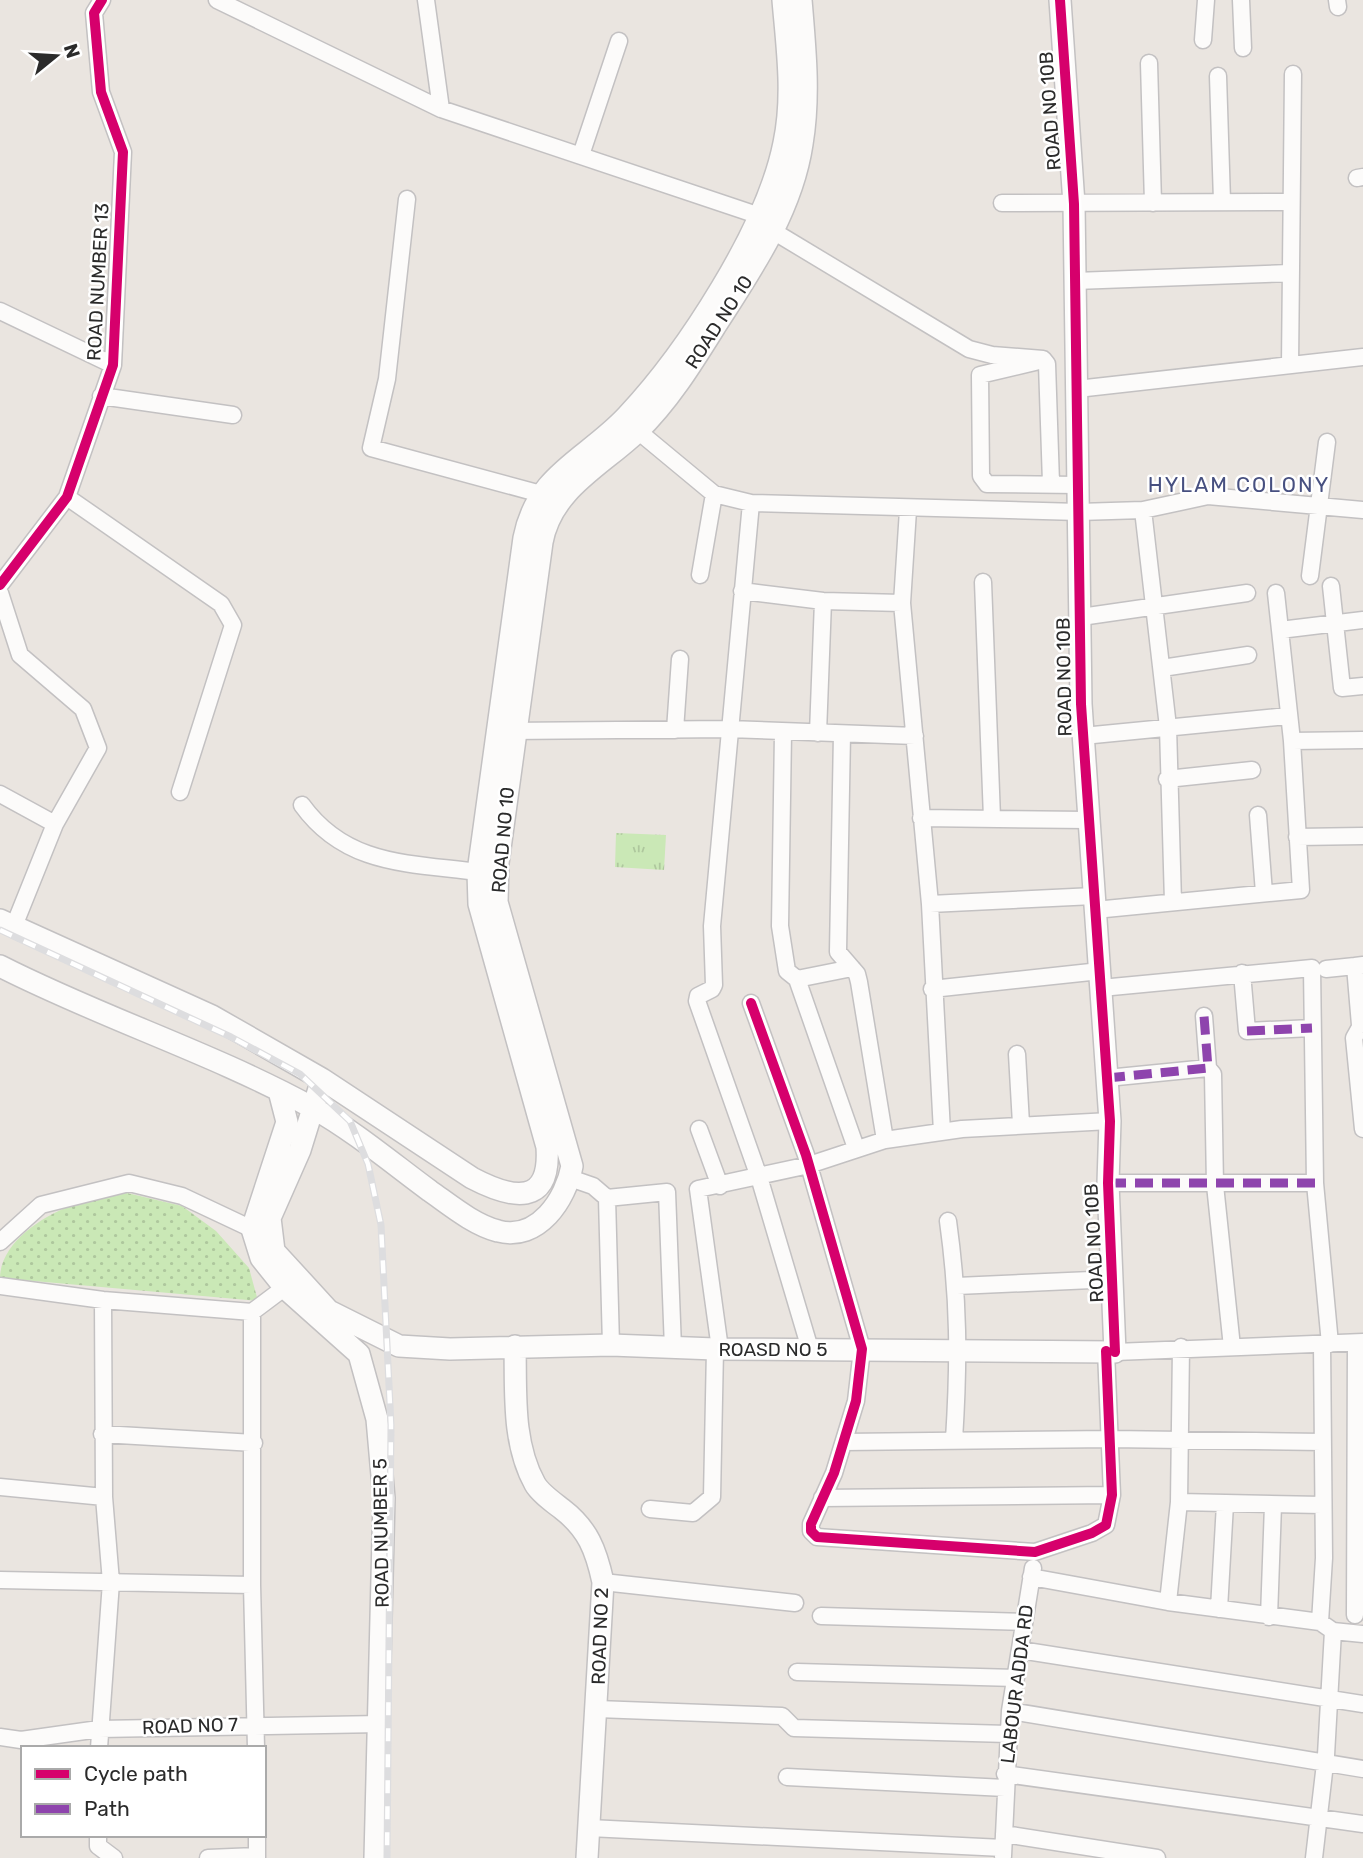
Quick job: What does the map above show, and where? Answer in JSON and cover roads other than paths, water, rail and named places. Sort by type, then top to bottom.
[{"type":"main road","name":"ROAD NO 10","points":[[7,923],[212,1016],[322,1079],[472,1178],[497,1191],[516,1195],[531,1192],[542,1182],[548,1168],[547,1147],[481,919],[478,872],[542,542],[550,513],[569,489],[638,431],[684,376],[760,257],[784,142],[789,99],[783,0]]},
{"type":"main road","name":"ROAD NO 10","points":[[570,1178],[572,1166],[568,1146],[497,902],[506,731],[524,538],[531,511],[541,494],[557,476],[625,418],[669,365],[744,248],[766,223],[791,186],[802,146],[807,100],[802,0]]},
{"type":"main road","name":"ROAD NO 10B","points":[[1060,0],[1074,204],[1083,736],[1110,1121],[1108,1183],[1114,1279],[1111,1351]]},
{"type":"main road","points":[[0,966],[314,1109],[457,1210],[497,1231],[514,1232],[546,1217],[557,1205],[570,1178]]},
{"type":"main road","points":[[261,1230],[270,1218],[314,1109],[322,1079]]},
{"type":"main road","points":[[279,1091],[287,1122],[261,1230],[261,1258],[329,1311],[399,1346],[450,1349],[515,1346]]},
{"type":"main road","points":[[291,1283],[359,1354]]},
{"type":"main road","points":[[359,1354],[363,1329]]},
{"type":"main road","name":"ROASD NO 5","points":[[515,1346],[1111,1351]]},
{"type":"main road","name":"ROAD NO 2","points":[[515,1346],[518,1428],[524,1462],[536,1487],[578,1521],[591,1540],[603,1581],[587,1858]]},
{"type":"main road","name":"ROAD NUMBER 5","points":[[359,1354],[377,1419],[384,1498],[376,1858]]},
{"type":"street","name":"ROAD NUMBER 13","points":[[0,585],[66,497],[113,365],[122,152],[101,92],[94,13],[102,0]]},
{"type":"street","points":[[217,0],[441,109],[581,155],[766,223],[969,349],[992,355],[1040,358],[1047,364],[1051,483]]},
{"type":"street","points":[[426,0],[441,109]]},
{"type":"street","points":[[1203,40],[1206,0]]},
{"type":"street","points":[[1241,0],[1243,48]]},
{"type":"street","points":[[581,155],[619,41]]},
{"type":"street","points":[[1149,63],[1153,203]]},
{"type":"street","points":[[1290,365],[1293,74]]},
{"type":"street","points":[[1218,76],[1222,201]]},
{"type":"street","points":[[407,198],[387,379],[371,448],[541,494]]},
{"type":"street","points":[[1002,203],[1291,202]]},
{"type":"street","points":[[1075,281],[1289,273]]},
{"type":"street","points":[[0,311],[113,365]]},
{"type":"street","points":[[1077,389],[1363,357]]},
{"type":"street","points":[[1040,358],[1026,366],[980,375],[981,476],[987,484],[1078,485]]},
{"type":"street","points":[[102,396],[233,415]]},
{"type":"street","points":[[638,431],[714,494],[751,503],[908,510],[1079,512],[1143,510],[1208,496],[1363,510]]},
{"type":"street","points":[[1311,576],[1326,442]]},
{"type":"street","points":[[700,575],[714,494]]},
{"type":"street","points":[[66,497],[221,604],[233,625],[180,792]]},
{"type":"street","points":[[751,503],[728,729],[712,926],[714,985],[712,989],[698,996],[697,1001],[759,1177],[810,1349]]},
{"type":"street","points":[[908,510],[902,603],[930,904],[932,989],[942,1132]]},
{"type":"street","points":[[1143,510],[1168,727],[1167,779],[1173,902]]},
{"type":"street","points":[[983,582],[992,818]]},
{"type":"street","points":[[1331,586],[1342,688],[1363,687]]},
{"type":"street","points":[[742,591],[822,601],[902,603]]},
{"type":"street","points":[[0,593],[20,655],[83,709],[99,748],[55,824],[7,923]]},
{"type":"street","points":[[1081,617],[1247,593]]},
{"type":"street","points":[[930,904],[1173,902],[1301,890],[1292,741],[1287,716],[1276,593]]},
{"type":"street","points":[[818,733],[822,601]]},
{"type":"street","points":[[1280,630],[1363,620]]},
{"type":"street","points":[[1162,668],[1248,655]]},
{"type":"street","points":[[676,730],[680,659]]},
{"type":"street","points":[[1083,736],[1287,716]]},
{"type":"street","points":[[506,731],[728,729],[915,736]]},
{"type":"street","points":[[783,733],[780,926],[787,971],[797,979],[856,1149]]},
{"type":"street","points":[[842,734],[838,946],[842,959],[852,968],[859,982],[885,1140]]},
{"type":"street","points":[[1292,741],[1363,740]]},
{"type":"street","points":[[1167,779],[1252,770]]},
{"type":"street","points":[[0,794],[55,824]]},
{"type":"street","points":[[302,805],[328,834],[362,854],[478,872]]},
{"type":"street","points":[[1258,815],[1264,892]]},
{"type":"street","points":[[921,818],[1087,820]]},
{"type":"street","points":[[1297,837],[1363,836]]},
{"type":"street","points":[[1325,969],[1359,966],[1361,1023],[1354,1038],[1363,1129]]},
{"type":"street","points":[[797,979],[852,968]]},
{"type":"street","points":[[932,989],[1312,968],[1315,1183],[1326,1344],[1322,1505],[1329,1699],[1314,1858]]},
{"type":"street","points":[[1242,973],[1247,1031],[1312,1028]]},
{"type":"street","points":[[751,1003],[809,1165],[862,1349],[856,1401],[811,1531],[825,1540],[1035,1552],[1092,1533],[1106,1525],[1112,1495],[1111,1351],[1359,1343],[1359,1560],[1355,1615]]},
{"type":"street","points":[[1204,1016],[1208,1068],[1213,1074],[1215,1185],[1232,1347]]},
{"type":"street","points":[[1017,1055],[1021,1124]]},
{"type":"street","points":[[1107,1078],[1208,1068]]},
{"type":"street","points":[[650,1509],[693,1513],[712,1497],[717,1349],[698,1189],[809,1165],[885,1140],[1021,1124],[1110,1121]]},
{"type":"street","points":[[699,1129],[720,1186]]},
{"type":"street","points":[[570,1178],[593,1186],[607,1198],[667,1192],[673,1348]]},
{"type":"street","points":[[0,1242],[41,1205],[129,1183],[182,1196],[261,1230]]},
{"type":"street","points":[[1108,1183],[1315,1183]]},
{"type":"street","points":[[607,1198],[611,1345]]},
{"type":"street","points":[[948,1221],[957,1286],[960,1349],[954,1440]]},
{"type":"street","points":[[957,1286],[1114,1279]]},
{"type":"street","points":[[0,1286],[103,1300],[252,1312],[291,1283]]},
{"type":"street","points":[[99,1746],[111,1582],[102,1434],[103,1300]]},
{"type":"street","points":[[252,1312],[252,1585],[256,1746]]},
{"type":"street","points":[[1168,1602],[1175,1516],[1179,1502],[1181,1347]]},
{"type":"street","points":[[102,1434],[254,1443]]},
{"type":"street","points":[[844,1442],[1111,1439],[1322,1442]]},
{"type":"street","points":[[0,1487],[104,1497]]},
{"type":"street","points":[[822,1498],[1112,1495]]},
{"type":"street","points":[[1179,1502],[1322,1505]]},
{"type":"street","points":[[1219,1609],[1225,1504]]},
{"type":"street","points":[[1269,1617],[1273,1505]]},
{"type":"street","name":"LABOUR ADDA RD","points":[[1003,1847],[1010,1711],[1035,1552]]},
{"type":"street","points":[[1031,1577],[1363,1634]]},
{"type":"street","points":[[0,1580],[252,1585]]},
{"type":"street","points":[[603,1581],[795,1603]]},
{"type":"street","points":[[821,1616],[1024,1622]]},
{"type":"street","points":[[1020,1650],[1363,1704]]},
{"type":"street","points":[[797,1672],[1016,1678]]},
{"type":"street","points":[[597,1709],[782,1716],[794,1728],[1008,1734]]},
{"type":"street","points":[[1010,1711],[1363,1769]]},
{"type":"street","name":"ROAD NO 7","points":[[0,1737],[21,1740],[99,1729],[256,1724],[381,1724]]},
{"type":"street","points":[[786,1777],[1005,1781],[1363,1824]]},
{"type":"street","points":[[589,1828],[1003,1847],[1157,1858]]},
{"type":"street","points":[[99,1837],[98,1846],[114,1858]]},
{"type":"street","points":[[208,1858],[257,1857],[257,1837]]},
{"type":"railway","points":[[0,930],[231,1037],[300,1074],[350,1121],[368,1164],[381,1225],[391,1425],[387,1858]]},
{"type":"district","name":"HYLAM COLONY","points":[[1239,484]]}]
